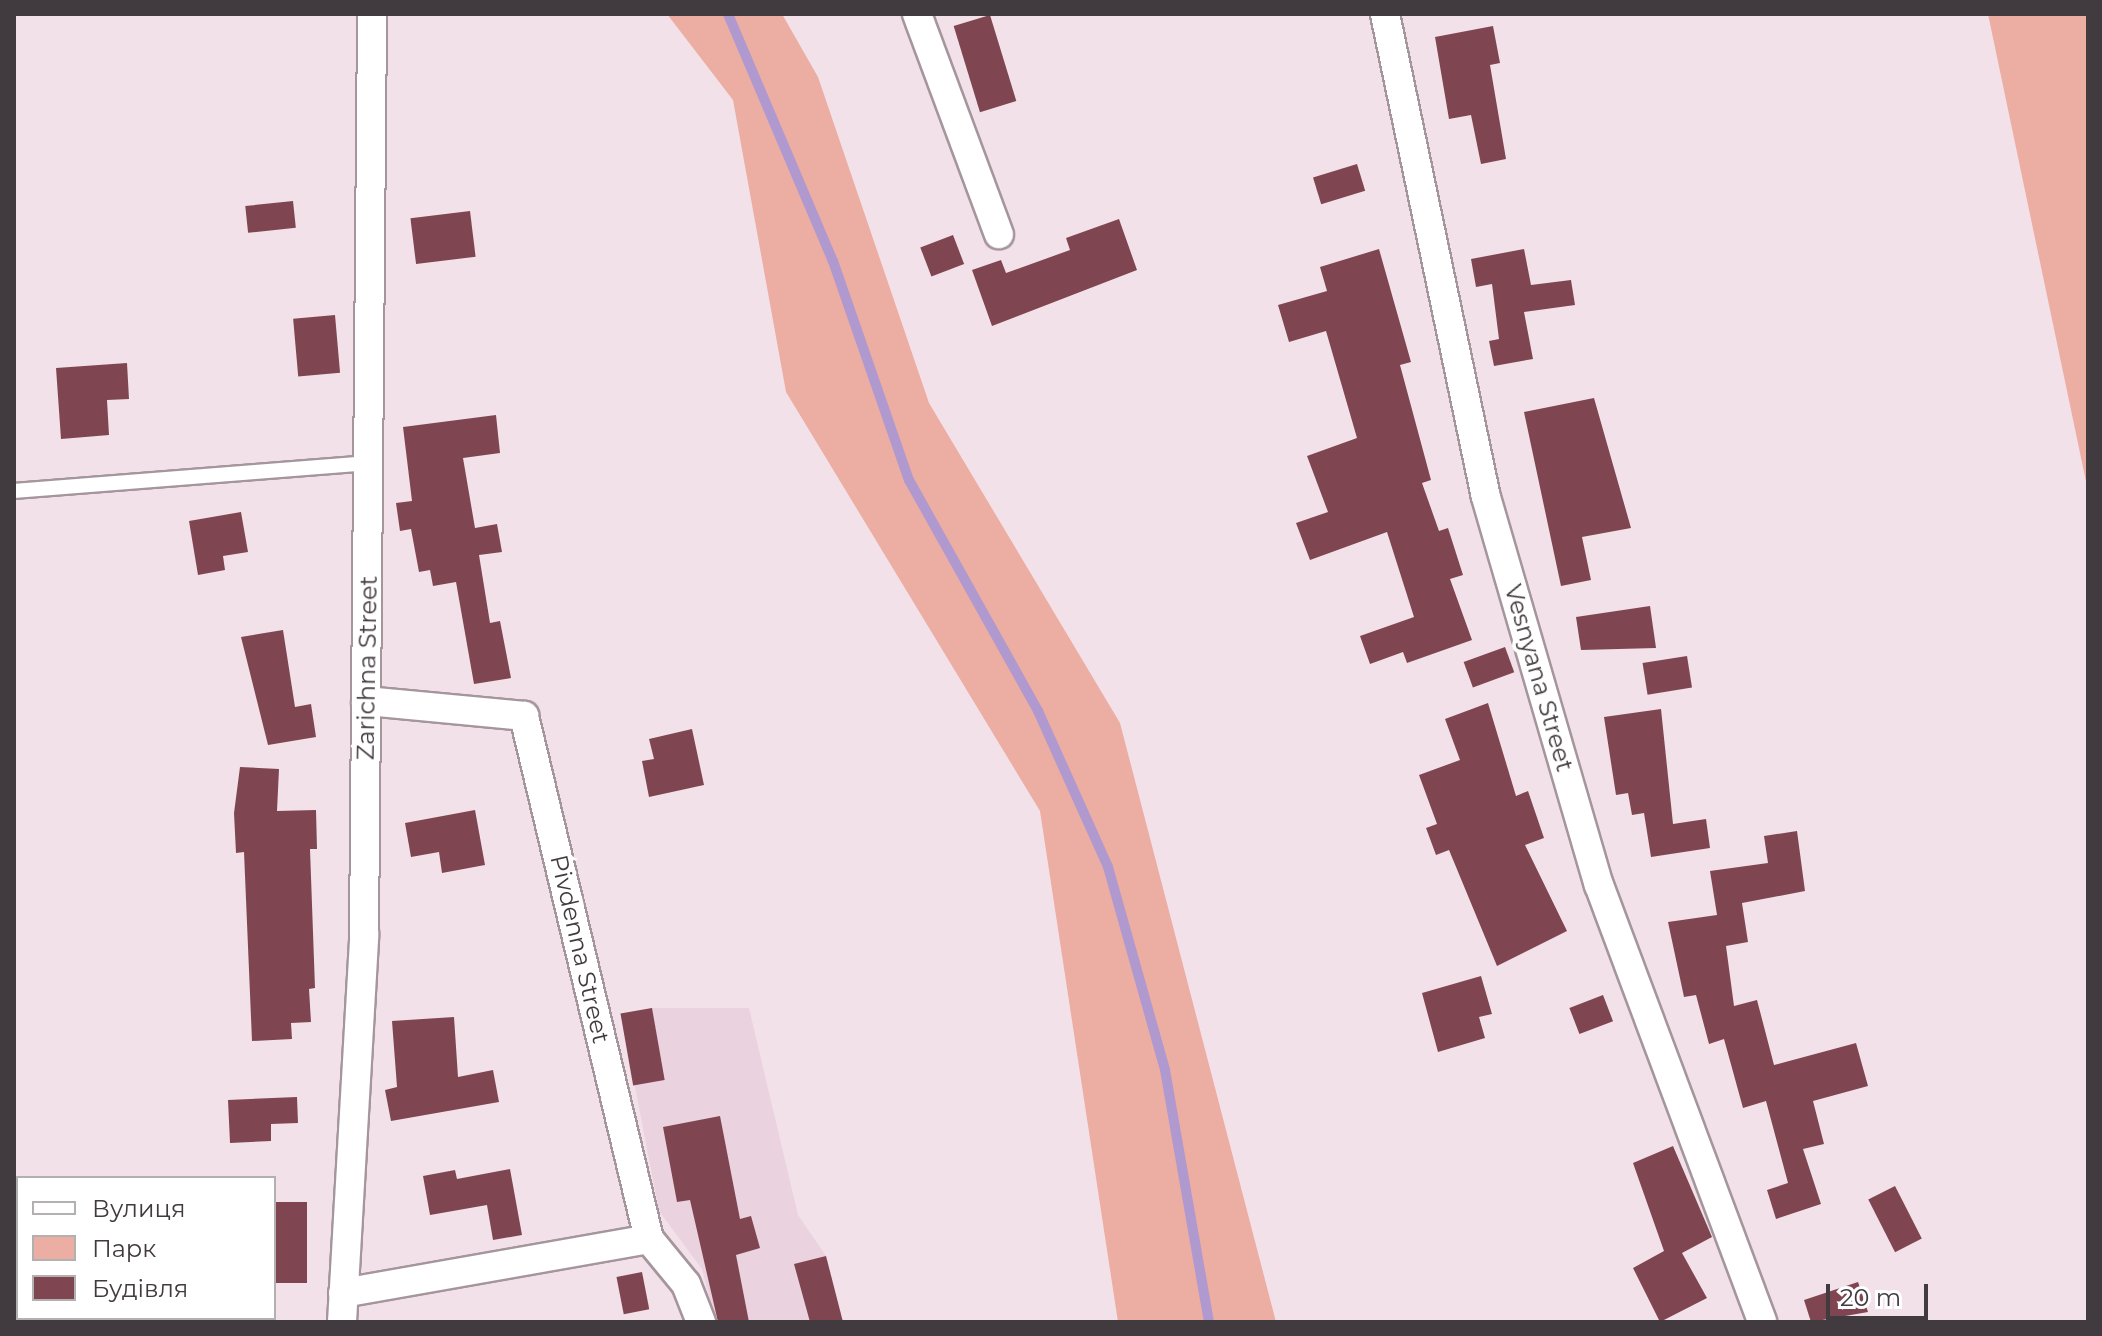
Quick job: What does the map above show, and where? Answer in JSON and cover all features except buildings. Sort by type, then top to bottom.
[{"type":"street","points":[[917,14],[999,234]]},
{"type":"street","name":"Vesnyana Street","points":[[1385,14],[1486,497],[1599,885],[1762,1322]]},
{"type":"street","name":"Zarichna Street","points":[[342,1322],[364,935],[369,463],[379,18]]},
{"type":"street","name":"Pivdenna Street","points":[[366,701],[524,716],[649,1239],[686,1284],[701,1322]]},
{"type":"street","points":[[343,1293],[649,1239]]},
{"type":"lane","points":[[14,491],[369,463]]},
{"type":"shaded area","points":[[652,1008],[749,1008],[798,1215],[826,1256],[843,1322],[716,1322],[702,1269],[659,1211],[621,1014]]},
{"type":"green space","points":[[667,14],[782,14],[818,77],[929,403],[1120,723],[1276,1322],[1118,1322],[1040,811],[786,392],[733,100]]},
{"type":"green space","points":[[1988,14],[2088,14],[2088,491]]},
{"type":"waterway","points":[[728,14],[833,261],[909,480],[1038,711],[1108,867],[1165,1070],[1209,1322]]}]
